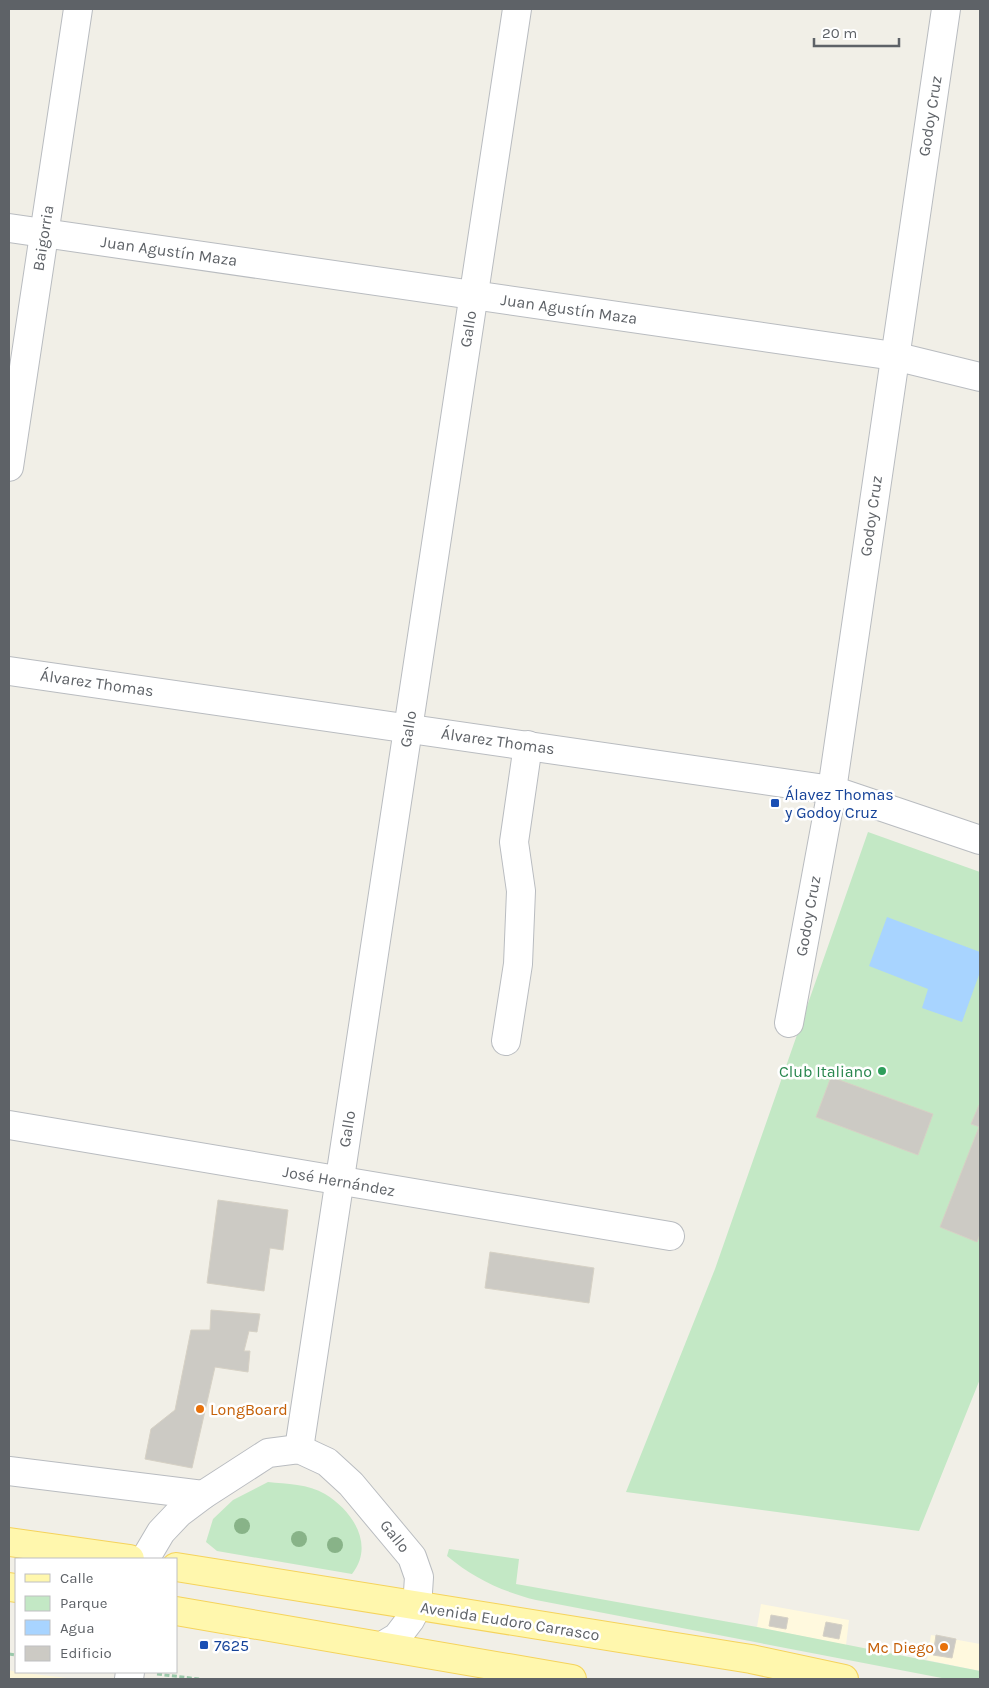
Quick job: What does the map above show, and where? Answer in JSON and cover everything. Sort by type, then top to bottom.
[{"type":"main road","points":[[9,1542],[123,1558]]},
{"type":"main road","name":"Avenida Eudoro Carrasco","points":[[178,1567],[750,1659],[844,1679]]},
{"type":"main road","points":[[178,1611],[572,1679]]},
{"type":"street","name":"Baigorria","points":[[9,467],[78,9]]},
{"type":"street","name":"Gallo","points":[[382,1646],[397,1637],[410,1620],[417,1606],[419,1577],[412,1557],[351,1484],[327,1462],[299,1449],[516,9]]},
{"type":"street","name":"Godoy Cruz","points":[[789,1022],[832,790],[946,9]]},
{"type":"street","name":"Juan Agustín Maza","points":[[9,228],[894,356],[980,377]]},
{"type":"street","name":"Álvarez Thomas","points":[[9,671],[832,790],[980,840]]},
{"type":"street","points":[[506,1041],[519,954],[521,891],[514,842],[528,746]]},
{"type":"street","name":"José Hernández","points":[[9,1125],[670,1236]]},
{"type":"street","points":[[147,1558],[161,1532],[179,1513],[203,1495],[268,1453],[299,1449]]},
{"type":"street","points":[[9,1471],[203,1495]]},
{"type":"path","points":[[136,1675],[199,1679]]},
{"type":"shaded area","points":[[761,1604],[849,1620],[846,1645],[757,1627]]},
{"type":"shaded area","points":[[931,1635],[980,1644],[980,1671],[927,1660]]},
{"type":"green space","points":[[868,832],[980,872],[980,1379],[919,1531],[626,1492],[715,1269]]},
{"type":"green space","points":[[268,1482],[312,1488],[325,1494],[344,1510],[352,1519],[361,1540],[359,1563],[352,1574],[217,1551],[206,1542],[213,1519],[233,1500]]},
{"type":"green space","points":[[449,1549],[519,1559],[516,1584],[757,1627],[980,1671],[980,1679],[947,1679],[536,1600],[511,1593],[478,1578],[447,1556]]},
{"type":"sand","points":[[9,1670],[15,1673],[76,1679],[9,1679]]},
{"type":"water","points":[[887,917],[980,952],[980,972],[962,1022],[922,1008],[928,989],[869,966]]},
{"type":"building","points":[[831,1077],[933,1114],[918,1155],[816,1117]]},
{"type":"building","points":[[980,1106],[980,1127],[971,1124]]},
{"type":"building","points":[[979,1127],[980,1234],[977,1242],[940,1227]]},
{"type":"building","points":[[218,1200],[288,1210],[283,1250],[270,1248],[264,1291],[207,1283]]},
{"type":"building","points":[[490,1252],[594,1268],[589,1303],[485,1288]]},
{"type":"building","points":[[211,1310],[260,1314],[257,1332],[249,1331],[244,1351],[250,1351],[248,1372],[215,1367],[192,1468],[145,1459],[151,1429],[175,1410],[191,1330],[210,1330]]},
{"type":"building","points":[[771,1615],[788,1618],[786,1629],[769,1626]]},
{"type":"building","points":[[826,1622],[842,1625],[839,1639],[823,1636]]},
{"type":"building","points":[[936,1635],[956,1639],[952,1658],[933,1655]]},
{"type":"place","name":"Álavez Thomas y Godoy Cruz","points":[[775,803]]},
{"type":"place","name":"Club Italiano","points":[[882,1071]]},
{"type":"place","name":"LongBoard","points":[[200,1409]]},
{"type":"place","name":"7625","points":[[204,1645]]},
{"type":"place","name":"Mc Diego","points":[[944,1647]]}]
